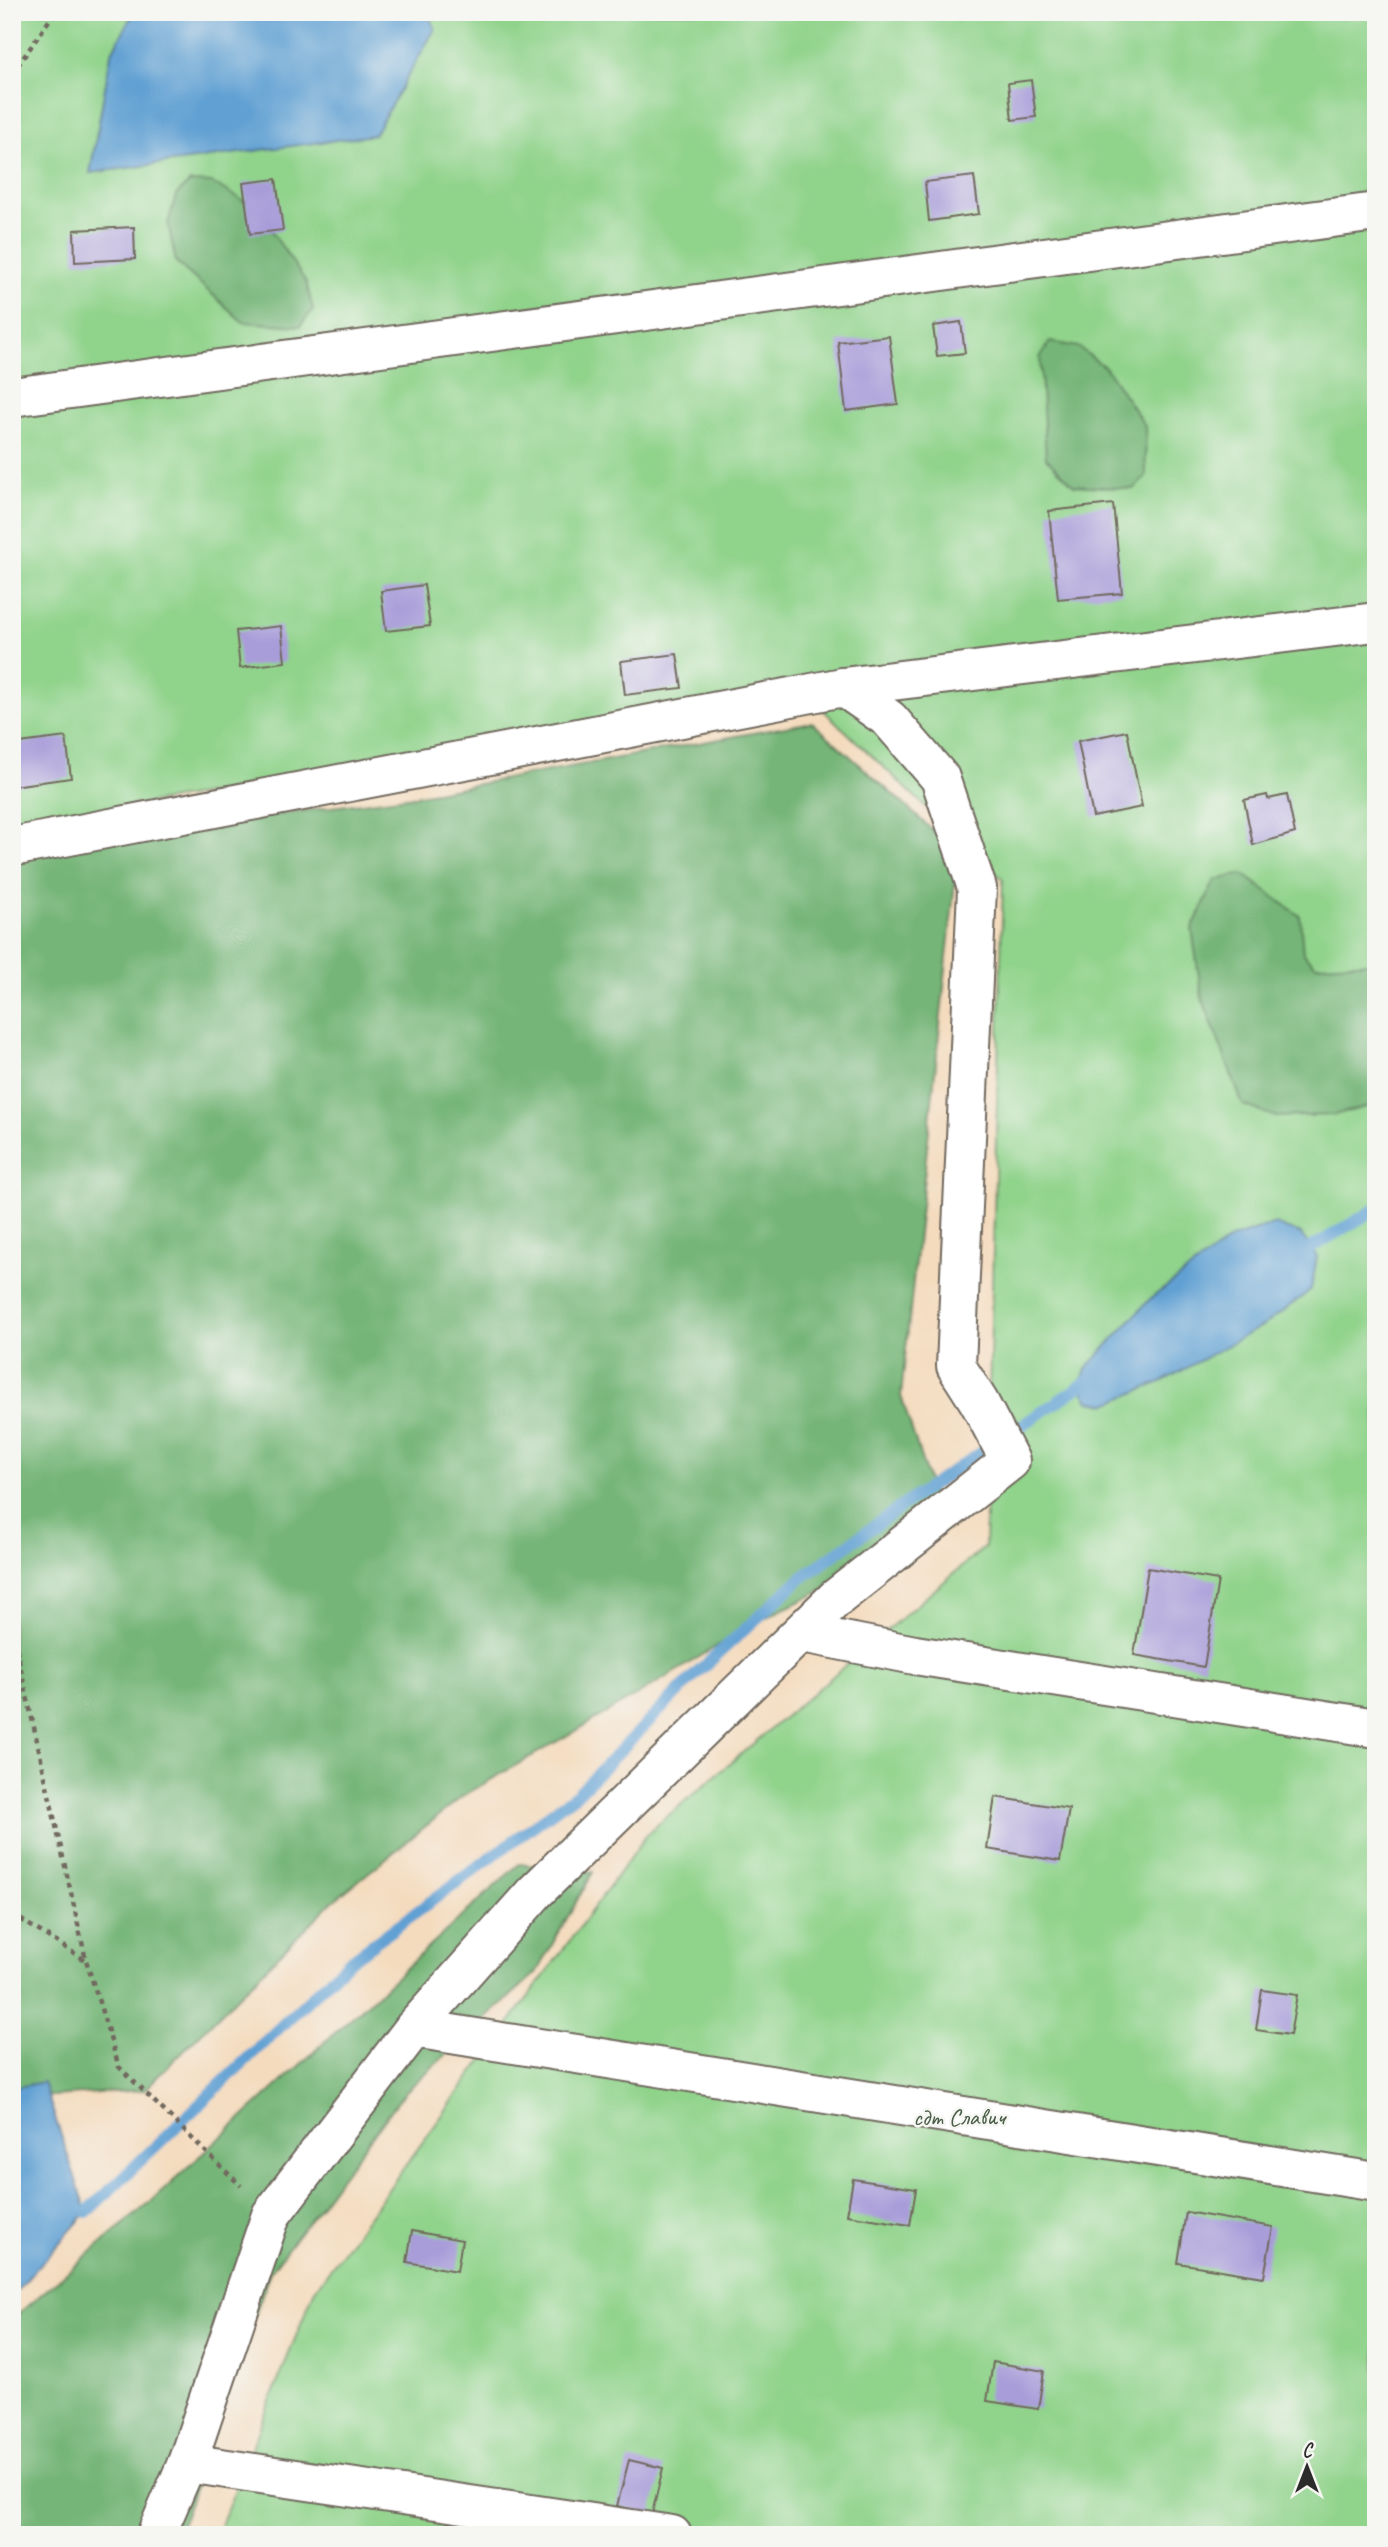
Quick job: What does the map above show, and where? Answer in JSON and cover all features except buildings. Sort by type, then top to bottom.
[{"type":"lane","points":[[12,397],[1376,212]]},
{"type":"lane","points":[[12,847],[844,687],[1376,622]]},
{"type":"lane","points":[[156,2535],[187,2463],[271,2215],[414,2028],[535,1892],[835,1599],[1010,1461],[979,1402],[956,1366],[977,888],[940,778],[890,719],[844,687]]},
{"type":"lane","points":[[802,1633],[929,1657],[1376,1728]]},
{"type":"lane","points":[[414,2028],[1376,2182]]},
{"type":"lane","points":[[187,2463],[672,2535]]},
{"type":"path","points":[[12,74],[55,12]]},
{"type":"path","points":[[12,1629],[86,1960],[119,2067],[271,2215]]},
{"type":"path","points":[[12,1914],[86,1960]]},
{"type":"green space","name":"сдт Славич","points":[[12,12],[134,12],[111,54],[90,173],[435,29],[428,12],[1376,12],[1376,2535],[217,2535],[314,2291],[649,1832],[985,1547],[1003,880],[817,704],[12,823]]},
{"type":"green space","points":[[190,182],[212,183],[255,207],[306,282],[313,310],[300,326],[243,322],[176,262],[168,224],[176,195]]},
{"type":"green space","points":[[1050,342],[1078,347],[1106,368],[1145,426],[1146,477],[1133,489],[1074,485],[1046,458],[1040,357]]},
{"type":"green space","points":[[812,722],[958,853],[901,1396],[938,1511],[889,1559],[758,1621],[463,1796],[332,1902],[144,2090],[22,2098],[12,2103],[12,850],[414,796]]},
{"type":"green space","points":[[1243,874],[1300,916],[1303,954],[1316,965],[1376,962],[1376,1105],[1333,1115],[1276,1117],[1243,1105],[1202,997],[1192,929],[1215,880]]},
{"type":"green space","points":[[519,1864],[593,1872],[536,1973],[405,2092],[270,2272],[178,2535],[12,2535],[12,2319],[155,2198]]},
{"type":"water","points":[[134,12],[428,12],[435,29],[374,135],[90,173],[111,54]]},
{"type":"water","points":[[1275,1224],[1301,1234],[1317,1257],[1311,1290],[1266,1324],[1163,1381],[1107,1404],[1089,1401],[1080,1386],[1086,1369],[1150,1299],[1232,1238]]},
{"type":"water","points":[[43,2082],[87,2212],[12,2296],[12,2088]]},
{"type":"waterway","points":[[1299,1255],[1376,1209]]},
{"type":"waterway","points":[[87,2212],[347,1963],[577,1794],[696,1674],[800,1579],[912,1499],[1094,1377]]}]
